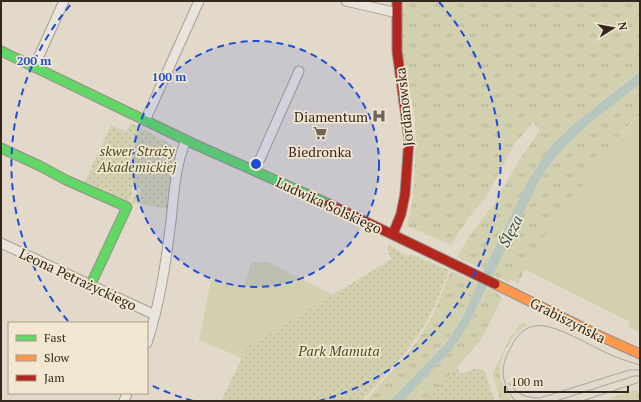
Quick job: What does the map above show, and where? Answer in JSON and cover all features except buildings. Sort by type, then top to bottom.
[{"type":"main road","name":"Jordanowska","points":[[393,234],[405,194],[409,139],[398,51],[397,1]]},
{"type":"main road","name":"Ludwika Solskiego","points":[[1,51],[186,140],[393,234],[497,284]]},
{"type":"main road","points":[[1,148],[66,180],[127,207],[91,284]]},
{"type":"main road","name":"Grabiszyńska","points":[[497,284],[600,336],[640,354]]},
{"type":"street","points":[[34,67],[64,1]]},
{"type":"street","points":[[145,120],[199,1]]},
{"type":"street","points":[[346,1],[397,13]]},
{"type":"street","points":[[260,159],[299,71]]},
{"type":"street","points":[[148,340],[158,303],[166,258],[178,160],[186,140]]},
{"type":"street","name":"Leona Petrażyckiego","points":[[1,243],[155,315]]},
{"type":"green space","points":[[402,1],[640,1],[640,70],[574,124],[550,147],[503,230],[484,270],[457,257],[473,231],[494,204],[518,162],[540,130],[533,122],[514,145],[485,199],[471,214],[451,245],[407,226],[413,199],[416,145],[415,118],[410,90],[405,78],[401,42]]},
{"type":"green space","points":[[640,83],[640,115],[618,138],[555,222],[535,252],[518,284],[510,279],[508,282],[493,275],[541,177],[551,163],[587,126]]},
{"type":"green space","points":[[640,115],[640,333],[628,327],[630,322],[524,269],[558,216],[600,163],[615,141]]},
{"type":"green space","name":"skwer Straży Akademickiej","points":[[131,123],[171,144],[173,161],[167,209],[135,203],[134,205],[131,203],[135,193],[139,195],[142,189],[134,186],[131,191],[133,192],[129,202],[85,182],[111,125],[126,132]]},
{"type":"green space","name":"Park Mamuta","points":[[389,245],[408,257],[410,254],[449,270],[432,311],[418,335],[395,364],[362,401],[221,401],[247,347],[390,260],[391,258],[387,249]]},
{"type":"green space","points":[[251,262],[268,262],[333,295],[247,347],[242,358],[199,340],[211,280],[244,286]]},
{"type":"green space","points":[[451,271],[478,283],[454,330],[430,360],[390,401],[366,401],[408,353],[423,333],[435,310]]},
{"type":"green space","points":[[488,288],[496,292],[502,298],[481,340],[426,401],[403,401],[452,350],[469,324]]},
{"type":"green space","points":[[522,323],[528,325],[522,328],[512,339],[501,361],[500,375],[504,388],[512,401],[500,401],[493,373],[512,333],[515,334],[519,324]]},
{"type":"green space","points":[[457,367],[461,374],[477,369],[485,372],[495,401],[426,401]]},
{"type":"green space","points":[[635,390],[640,393],[640,401],[602,401]]},
{"type":"water","name":"Ślęza","points":[[640,71],[640,84],[586,126],[551,163],[541,177],[469,324],[452,350],[403,401],[390,401],[444,345],[457,326],[528,181],[550,147],[574,124]]},
{"type":"tram line","points":[[515,401],[505,384],[503,372],[505,360],[515,340],[521,332],[530,327],[543,326],[562,331],[614,356],[640,365]]},
{"type":"tram line","points":[[509,383],[515,390],[523,395],[540,398],[629,370],[640,370]]},
{"type":"tram line","points":[[556,401],[634,376],[640,376]]},
{"type":"tram line","points":[[582,401],[640,382]]},
{"type":"traffic: fast","points":[[1,51],[194,144],[329,204]]},
{"type":"traffic: fast","points":[[1,148],[66,180],[127,207],[91,284]]},
{"type":"traffic: slow","points":[[495,284],[640,354]]},
{"type":"traffic: jam","points":[[393,234],[401,214],[405,194],[409,139],[397,51],[397,1]]},
{"type":"traffic: jam","points":[[329,204],[495,284]]},
{"type":"place","name":"Diamentum","points":[[379,116]]},
{"type":"place","name":"Biedronka","points":[[320,133]]}]
